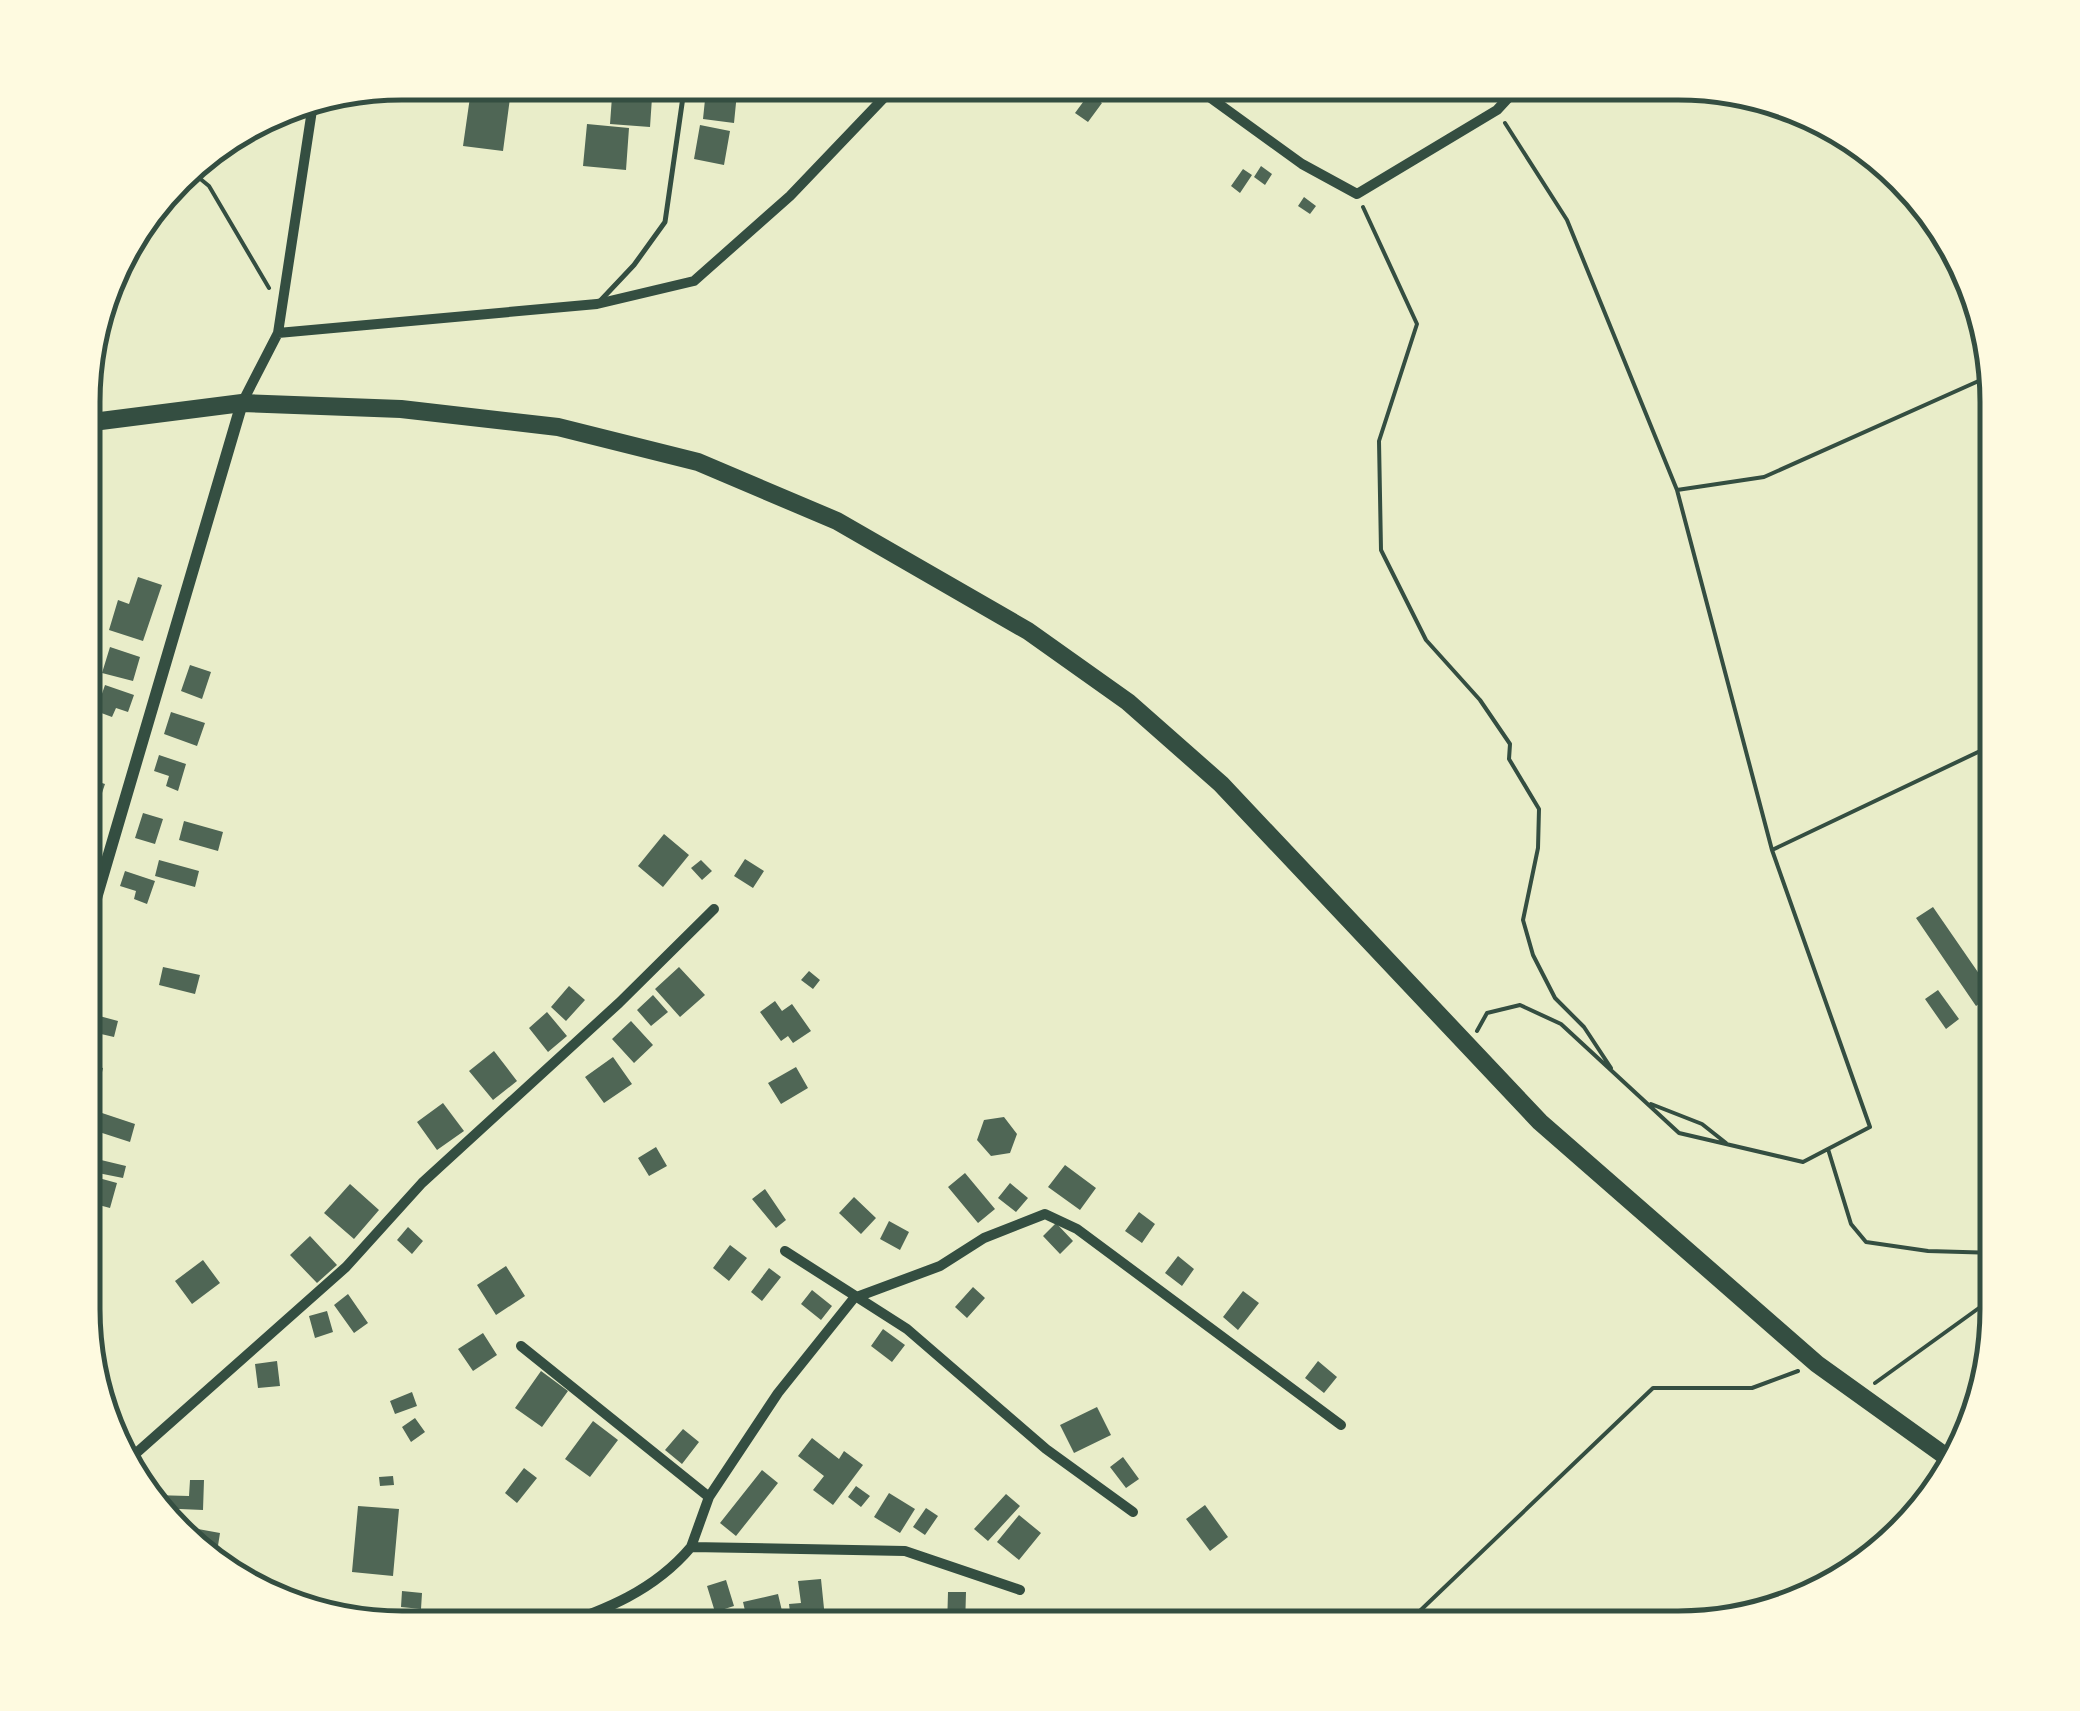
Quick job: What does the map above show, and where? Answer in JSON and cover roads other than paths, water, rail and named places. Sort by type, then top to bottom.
[{"type":"highway","points":[[100,421],[242,403],[401,409],[558,427],[698,462],[837,520],[1028,631],[1128,702],[1221,784],[1540,1122],[1817,1364],[1943,1454]]},
{"type":"street","points":[[278,334],[596,304],[694,281],[790,196],[881,101]]},
{"type":"street","points":[[1215,101],[1302,164],[1357,194],[1497,110],[1505,101]]},
{"type":"street","points":[[101,883],[242,403],[278,334],[311,114]]},
{"type":"street","points":[[137,1453],[346,1267],[422,1183],[620,1004],[714,909]]},
{"type":"street","points":[[603,1611],[652,1582],[691,1547],[708,1497],[778,1393],[854,1298],[948,1261],[984,1238],[1045,1214],[1077,1230],[1340,1425]]},
{"type":"street","points":[[786,1251],[907,1330],[1046,1449],[1133,1512]]},
{"type":"street","points":[[520,1346],[708,1497]]},
{"type":"street","points":[[691,1547],[906,1551],[1020,1590]]},
{"type":"lane","points":[[596,304],[634,266],[665,222],[682,101]]}]
